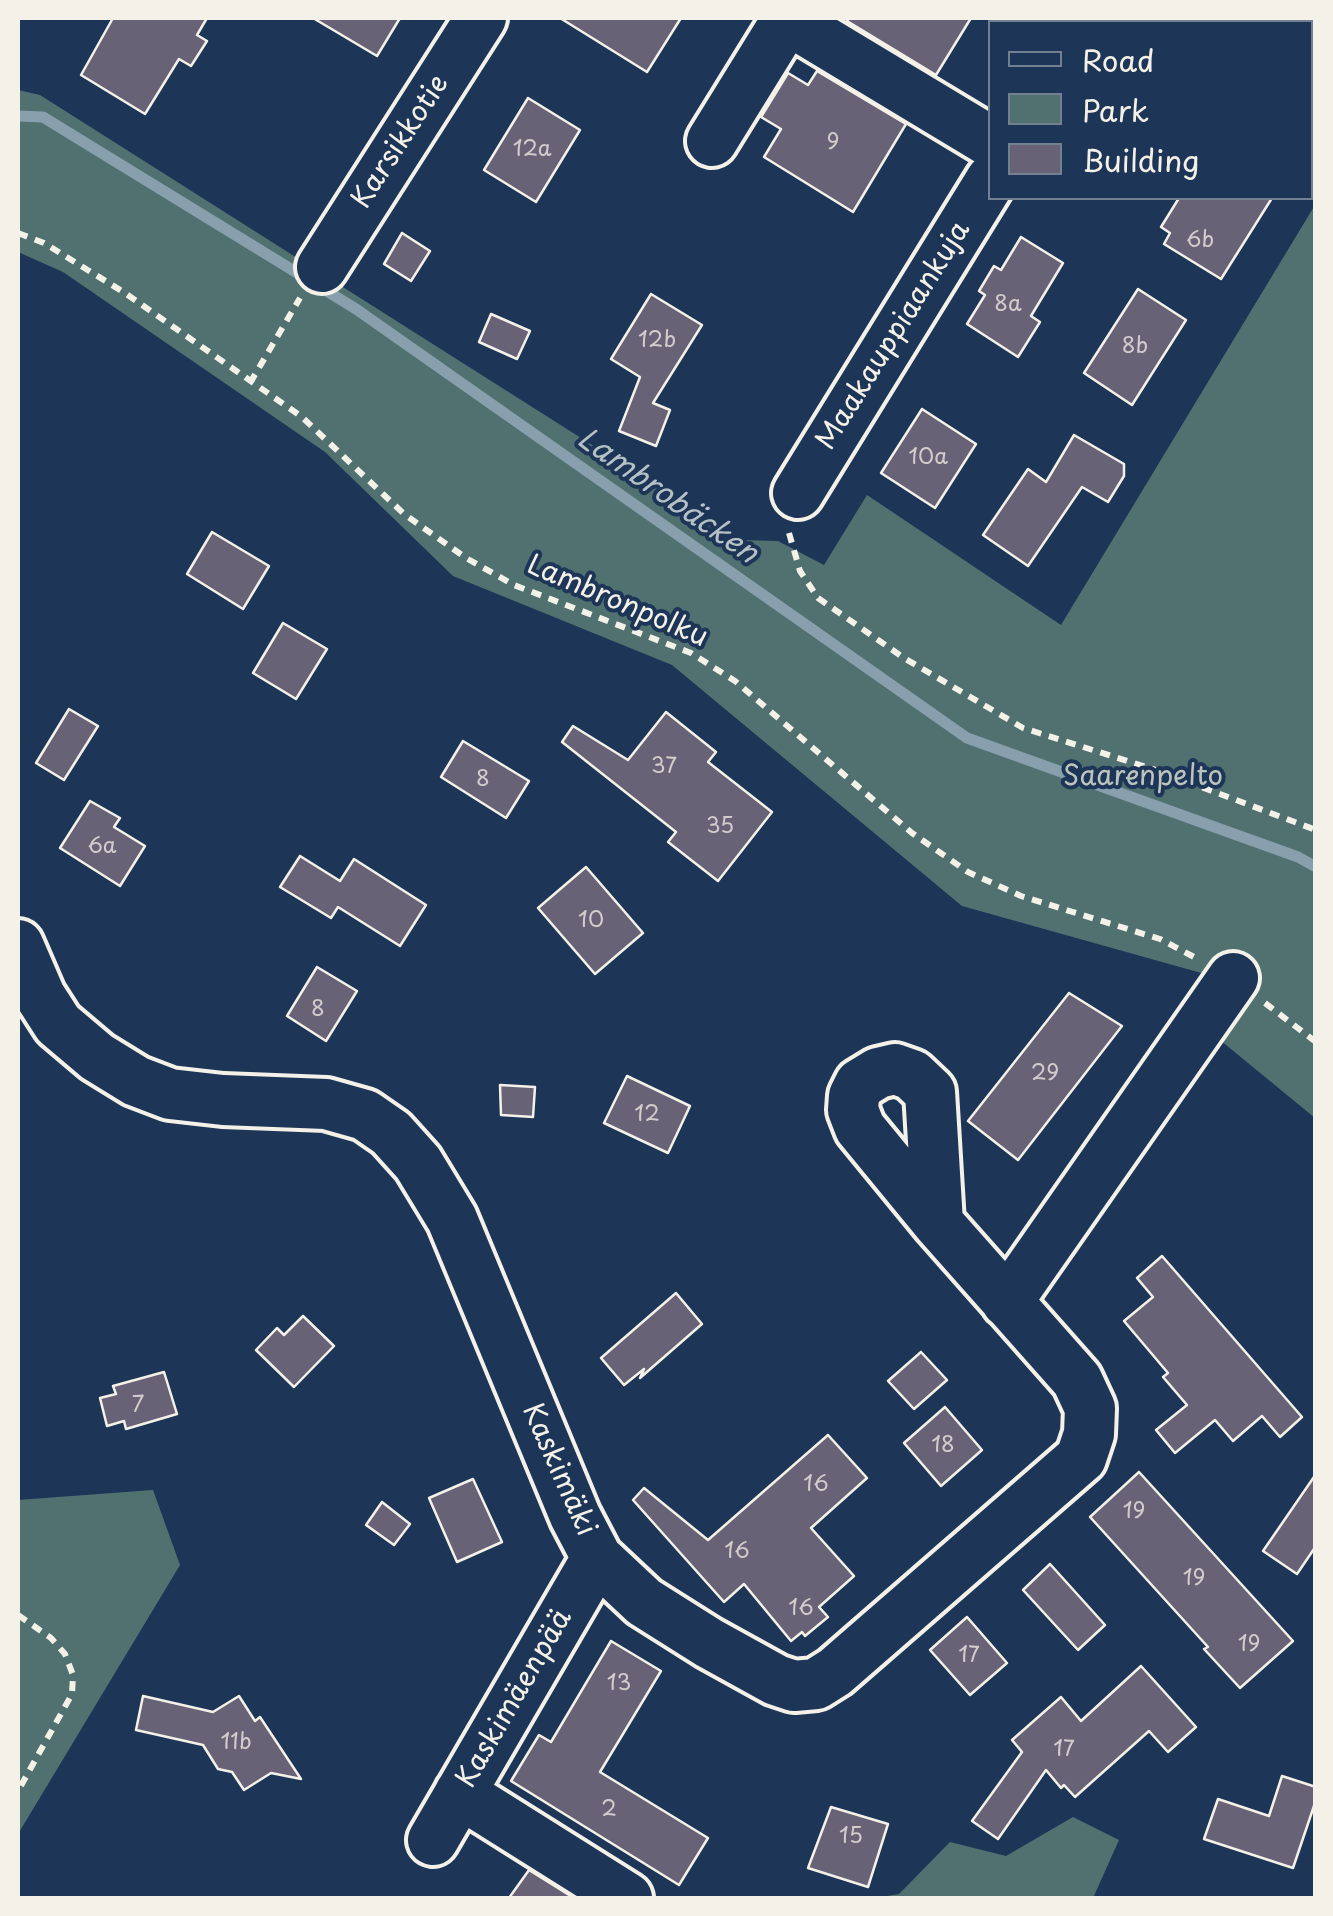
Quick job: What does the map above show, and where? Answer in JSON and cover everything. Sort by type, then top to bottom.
[{"type":"street","name":"Karsikkotie","points":[[309,284],[481,18]]},
{"type":"street","points":[[712,141],[787,18],[988,141]]},
{"type":"street","name":"Maakauppiaankuja","points":[[798,493],[988,183]]},
{"type":"street","name":"Kaskimäki","points":[[18,945],[40,996],[58,1024],[97,1057],[136,1081],[170,1094],[326,1104],[365,1115],[391,1134],[418,1162],[452,1219],[575,1516],[597,1558],[644,1602],[702,1639],[794,1686],[816,1684],[835,1672],[1081,1458],[1090,1434],[1090,1408],[1076,1380],[938,1223]]},
{"type":"street","points":[[1008,1302],[1233,978]]},
{"type":"street","name":"Kaskimäenpää","points":[[433,1840],[597,1558]]},
{"type":"street","points":[[460,1794],[627,1898]]},
{"type":"path","name":"Lambronpolku","points":[[18,233],[125,292],[302,417],[404,514],[466,558],[514,585],[692,653],[735,681],[912,833],[968,872],[1021,896],[1160,940],[1233,978],[1316,1042]]},
{"type":"path","points":[[250,383],[309,284]]},
{"type":"path","points":[[798,493],[788,534],[800,572],[818,598],[904,658],[1023,728],[1156,770],[1316,830]]},
{"type":"path","points":[[18,1615],[51,1638],[65,1654],[72,1675],[72,1694],[18,1791]]},
{"type":"green space","name":"Saarenpelto","points":[[18,90],[40,95],[742,540],[778,541],[824,565],[867,495],[1061,625],[1315,205],[1315,1118],[1209,1031],[1212,976],[962,906],[672,665],[453,576],[325,452],[63,272],[18,252]]},
{"type":"green space","points":[[153,1490],[180,1565],[18,1834],[18,1500]]},
{"type":"green space","points":[[1073,1817],[1119,1840],[1093,1898],[875,1898],[899,1894],[950,1842],[1006,1856]]},
{"type":"building","points":[[113,18],[207,18],[197,35],[207,41],[191,66],[179,59],[145,114],[81,75]]},
{"type":"building","points":[[313,18],[400,18],[377,56]]},
{"type":"building","points":[[560,18],[681,18],[647,72]]},
{"type":"building","points":[[971,18],[936,75],[847,21]]},
{"type":"building","points":[[817,71],[906,124],[853,212],[764,157],[781,129],[761,117],[788,73],[808,85]]},
{"type":"building","points":[[528,98],[580,130],[536,202],[484,170]]},
{"type":"building","points":[[1178,200],[1271,200],[1221,279],[1164,244],[1170,233],[1161,227]]},
{"type":"building","points":[[402,233],[430,251],[411,281],[384,264]]},
{"type":"building","points":[[1021,237],[1063,263],[1031,316],[1040,322],[1018,357],[967,324],[985,295],[979,291],[994,266],[1001,270]]},
{"type":"building","points":[[1138,289],[1186,320],[1132,405],[1084,373]]},
{"type":"building","points":[[651,294],[702,325],[653,403],[670,410],[656,446],[619,431],[640,377],[611,359]]},
{"type":"building","points":[[491,314],[530,331],[517,359],[479,342]]},
{"type":"building","points":[[922,409],[976,444],[935,508],[881,473]]},
{"type":"building","points":[[1074,435],[1124,464],[1124,476],[1108,502],[1082,487],[1028,566],[983,535],[1028,469],[1046,482]]},
{"type":"building","points":[[212,532],[269,566],[243,609],[187,574]]},
{"type":"building","points":[[283,623],[327,649],[296,699],[253,673]]},
{"type":"building","points":[[69,709],[98,726],[64,780],[36,763]]},
{"type":"building","points":[[666,712],[716,752],[708,762],[772,812],[718,881],[668,842],[676,832],[562,742],[573,726],[628,760]]},
{"type":"building","points":[[463,741],[529,781],[506,818],[441,777]]},
{"type":"building","points":[[90,801],[120,818],[114,827],[145,846],[120,886],[60,848]]},
{"type":"building","points":[[300,856],[340,881],[354,859],[426,905],[400,946],[338,907],[331,918],[280,887]]},
{"type":"building","points":[[586,867],[643,933],[595,974],[538,908]]},
{"type":"building","points":[[317,967],[357,991],[326,1041],[287,1016]]},
{"type":"building","points":[[1069,993],[1122,1026],[1018,1160],[968,1121]]},
{"type":"building","points":[[627,1076],[690,1106],[668,1153],[604,1123]]},
{"type":"building","points":[[500,1085],[535,1087],[533,1117],[501,1115]]},
{"type":"building","points":[[1162,1256],[1302,1417],[1280,1437],[1262,1416],[1233,1441],[1215,1420],[1175,1453],[1156,1430],[1187,1405],[1163,1377],[1168,1373],[1124,1321],[1153,1297],[1137,1278]]},
{"type":"building","points":[[676,1293],[702,1324],[640,1378],[644,1369],[624,1385],[601,1358]]},
{"type":"building","points":[[303,1316],[334,1346],[294,1387],[256,1350],[277,1328],[284,1335]]},
{"type":"building","points":[[921,1352],[947,1380],[914,1409],[888,1381]]},
{"type":"building","points":[[164,1372],[177,1414],[126,1429],[124,1421],[107,1426],[100,1398],[116,1394],[113,1386]]},
{"type":"building","points":[[945,1407],[982,1450],[941,1486],[904,1443]]},
{"type":"building","points":[[828,1435],[867,1478],[811,1528],[854,1576],[819,1607],[828,1617],[805,1636],[802,1632],[791,1641],[744,1584],[724,1602],[633,1500],[644,1488],[708,1540]]},
{"type":"building","points":[[1139,1472],[1293,1641],[1240,1688],[1090,1517]]},
{"type":"building","points":[[1316,1474],[1316,1546],[1297,1574],[1263,1551]]},
{"type":"building","points":[[473,1479],[502,1542],[457,1562],[429,1498]]},
{"type":"building","points":[[382,1502],[410,1524],[394,1545],[366,1525]]},
{"type":"building","points":[[1050,1564],[1105,1625],[1078,1650],[1023,1590]]},
{"type":"building","points":[[967,1617],[1007,1663],[970,1695],[930,1650]]},
{"type":"building","points":[[611,1641],[661,1671],[600,1772],[708,1838],[679,1885],[511,1781],[539,1735],[551,1742]]},
{"type":"building","points":[[1141,1666],[1196,1727],[1168,1752],[1149,1731],[1075,1797],[1046,1770],[998,1839],[972,1821],[1022,1752],[1012,1740],[1061,1697],[1081,1721]]},
{"type":"building","points":[[143,1696],[213,1712],[239,1696],[255,1721],[260,1717],[301,1779],[271,1773],[244,1790],[232,1772],[218,1769],[203,1745],[136,1730]]},
{"type":"building","points":[[1282,1776],[1316,1787],[1316,1800],[1293,1868],[1204,1839],[1218,1799],[1269,1816]]},
{"type":"building","points":[[831,1807],[888,1824],[868,1887],[808,1868]]},
{"type":"building","points":[[529,1870],[574,1898],[509,1898]]},
{"type":"waterway","name":"Lambrobäcken","points":[[18,116],[43,117],[356,309],[967,738],[1298,857],[1316,867]]}]
